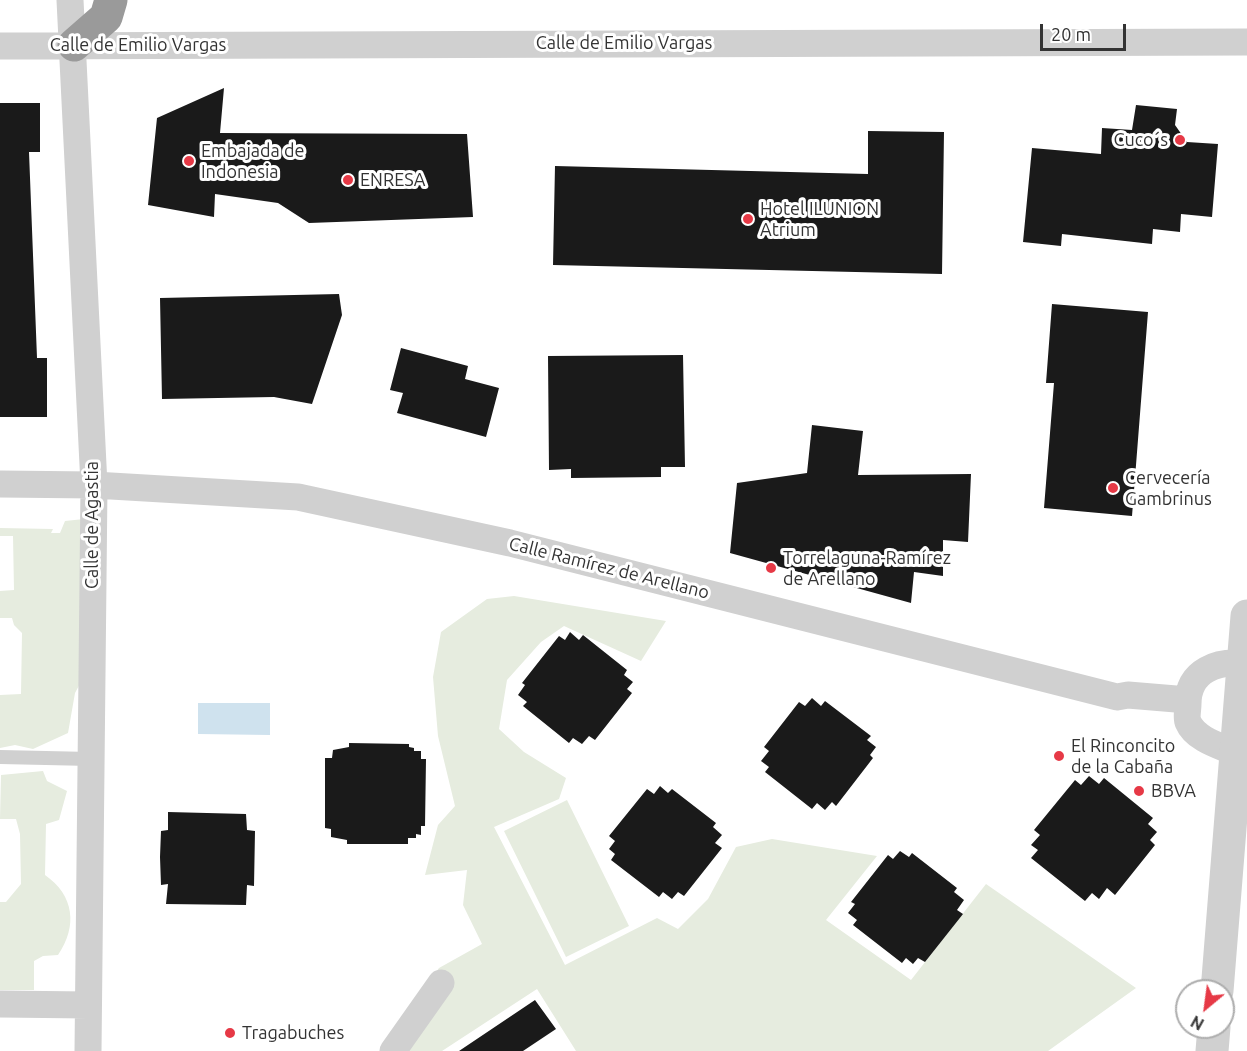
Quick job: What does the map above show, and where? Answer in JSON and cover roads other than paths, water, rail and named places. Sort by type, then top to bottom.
[{"type":"highway","points":[[74,45],[106,17],[111,0]]},
{"type":"street","name":"Calle de Agastia","points":[[70,0],[94,485],[88,1051]]},
{"type":"street","name":"Calle de Emilio Vargas","points":[[0,46],[1247,42]]},
{"type":"street","name":"Calle Ramírez de Arellano","points":[[0,484],[94,485],[298,497],[510,543],[1117,698],[1128,695],[1188,711]]},
{"type":"street","points":[[1218,979],[1241,750],[1247,616]]},
{"type":"street","points":[[1241,750],[1208,740],[1196,732],[1188,711],[1190,686],[1205,668],[1221,663],[1244,663]]},
{"type":"street","points":[[393,1051],[441,983]]},
{"type":"street","points":[[0,1004],[88,1005]]},
{"type":"lane","points":[[0,757],[91,759]]},
{"type":"water","points":[[198,703],[270,703],[270,735],[198,734]]},
{"type":"place","name":"Cuco´s","points":[[1180,140]]},
{"type":"place","name":"Embajada de Indonesia","points":[[189,161]]},
{"type":"place","name":"ENRESA","points":[[348,180]]},
{"type":"place","name":"Hotel ILUNION Atrium","points":[[748,219]]},
{"type":"place","name":"Cervecería Gambrinus","points":[[1113,488]]},
{"type":"place","name":"Torrelaguna-Ramírez de Arellano","points":[[771,568]]},
{"type":"place","name":"El Rinconcito de la Cabaña","points":[[1059,756]]},
{"type":"place","name":"BBVA","points":[[1139,791]]},
{"type":"place","name":"Tragabuches","points":[[230,1033]]}]
